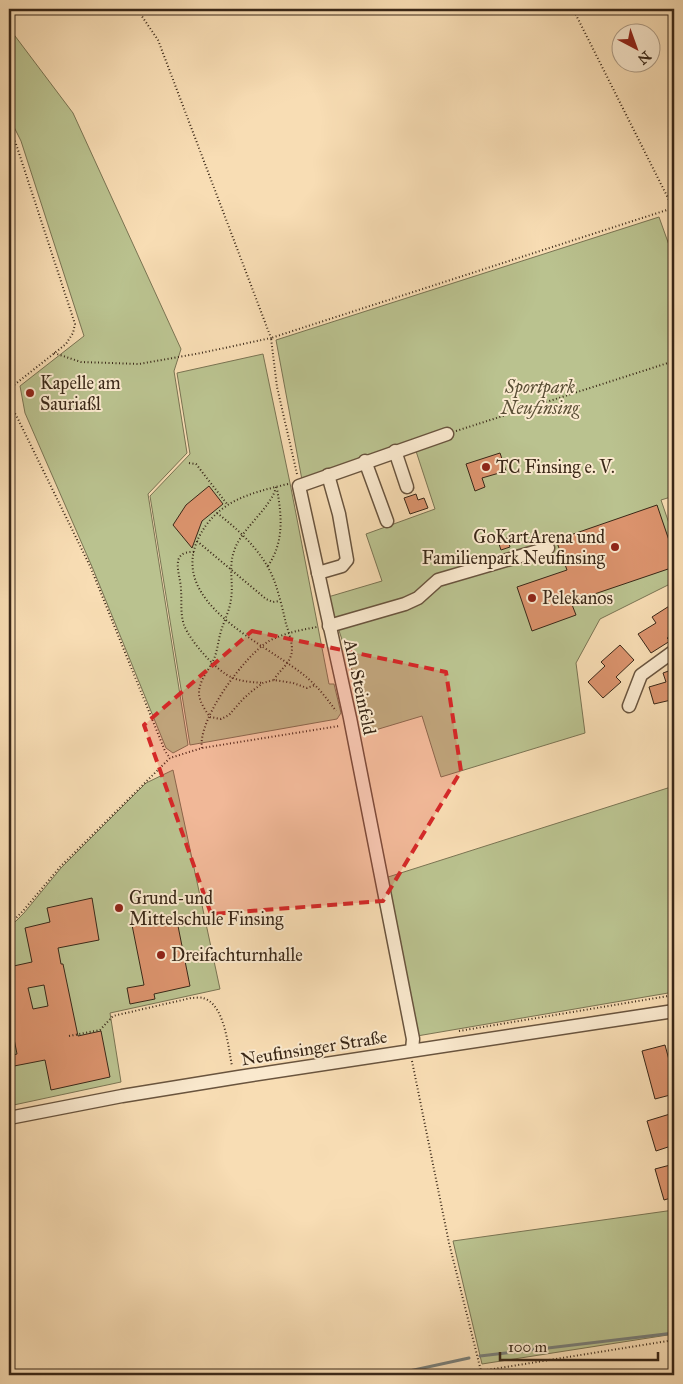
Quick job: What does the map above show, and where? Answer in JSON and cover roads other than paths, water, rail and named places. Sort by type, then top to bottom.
[{"type":"street","points":[[318,573],[342,566],[346,560],[339,514],[328,475],[447,434]]},
{"type":"street","points":[[396,451],[408,486]]},
{"type":"street","points":[[365,461],[387,521]]},
{"type":"street","name":"Am Steinfeld","points":[[328,475],[299,486],[350,721],[413,1038],[412,1050]]},
{"type":"street","points":[[329,626],[405,604],[418,598],[438,580],[548,548]]},
{"type":"street","points":[[629,706],[641,675],[674,651]]},
{"type":"street","name":"Neufinsinger Straße","points":[[9,1118],[129,1095],[674,1011]]},
{"type":"waterway","points":[[480,1356],[674,1333]]},
{"type":"waterway","points":[[391,1375],[469,1358]]},
{"type":"place","name":"Kapelle am Sauriaßl","points":[[30,393]]},
{"type":"place","name":"TC Finsing e. V.","points":[[486,467]]},
{"type":"place","name":"GoKartArena und Familienpark Neufinsing","points":[[615,547]]},
{"type":"place","name":"Pelekanos","points":[[532,598]]},
{"type":"place","name":"Grund-und Mittelschule Finsing","points":[[119,908]]},
{"type":"place","name":"Dreifachturnhalle","points":[[161,955]]},
{"type":"park label","name":"Sportpark Neufinsing","points":[[540,397]]}]
